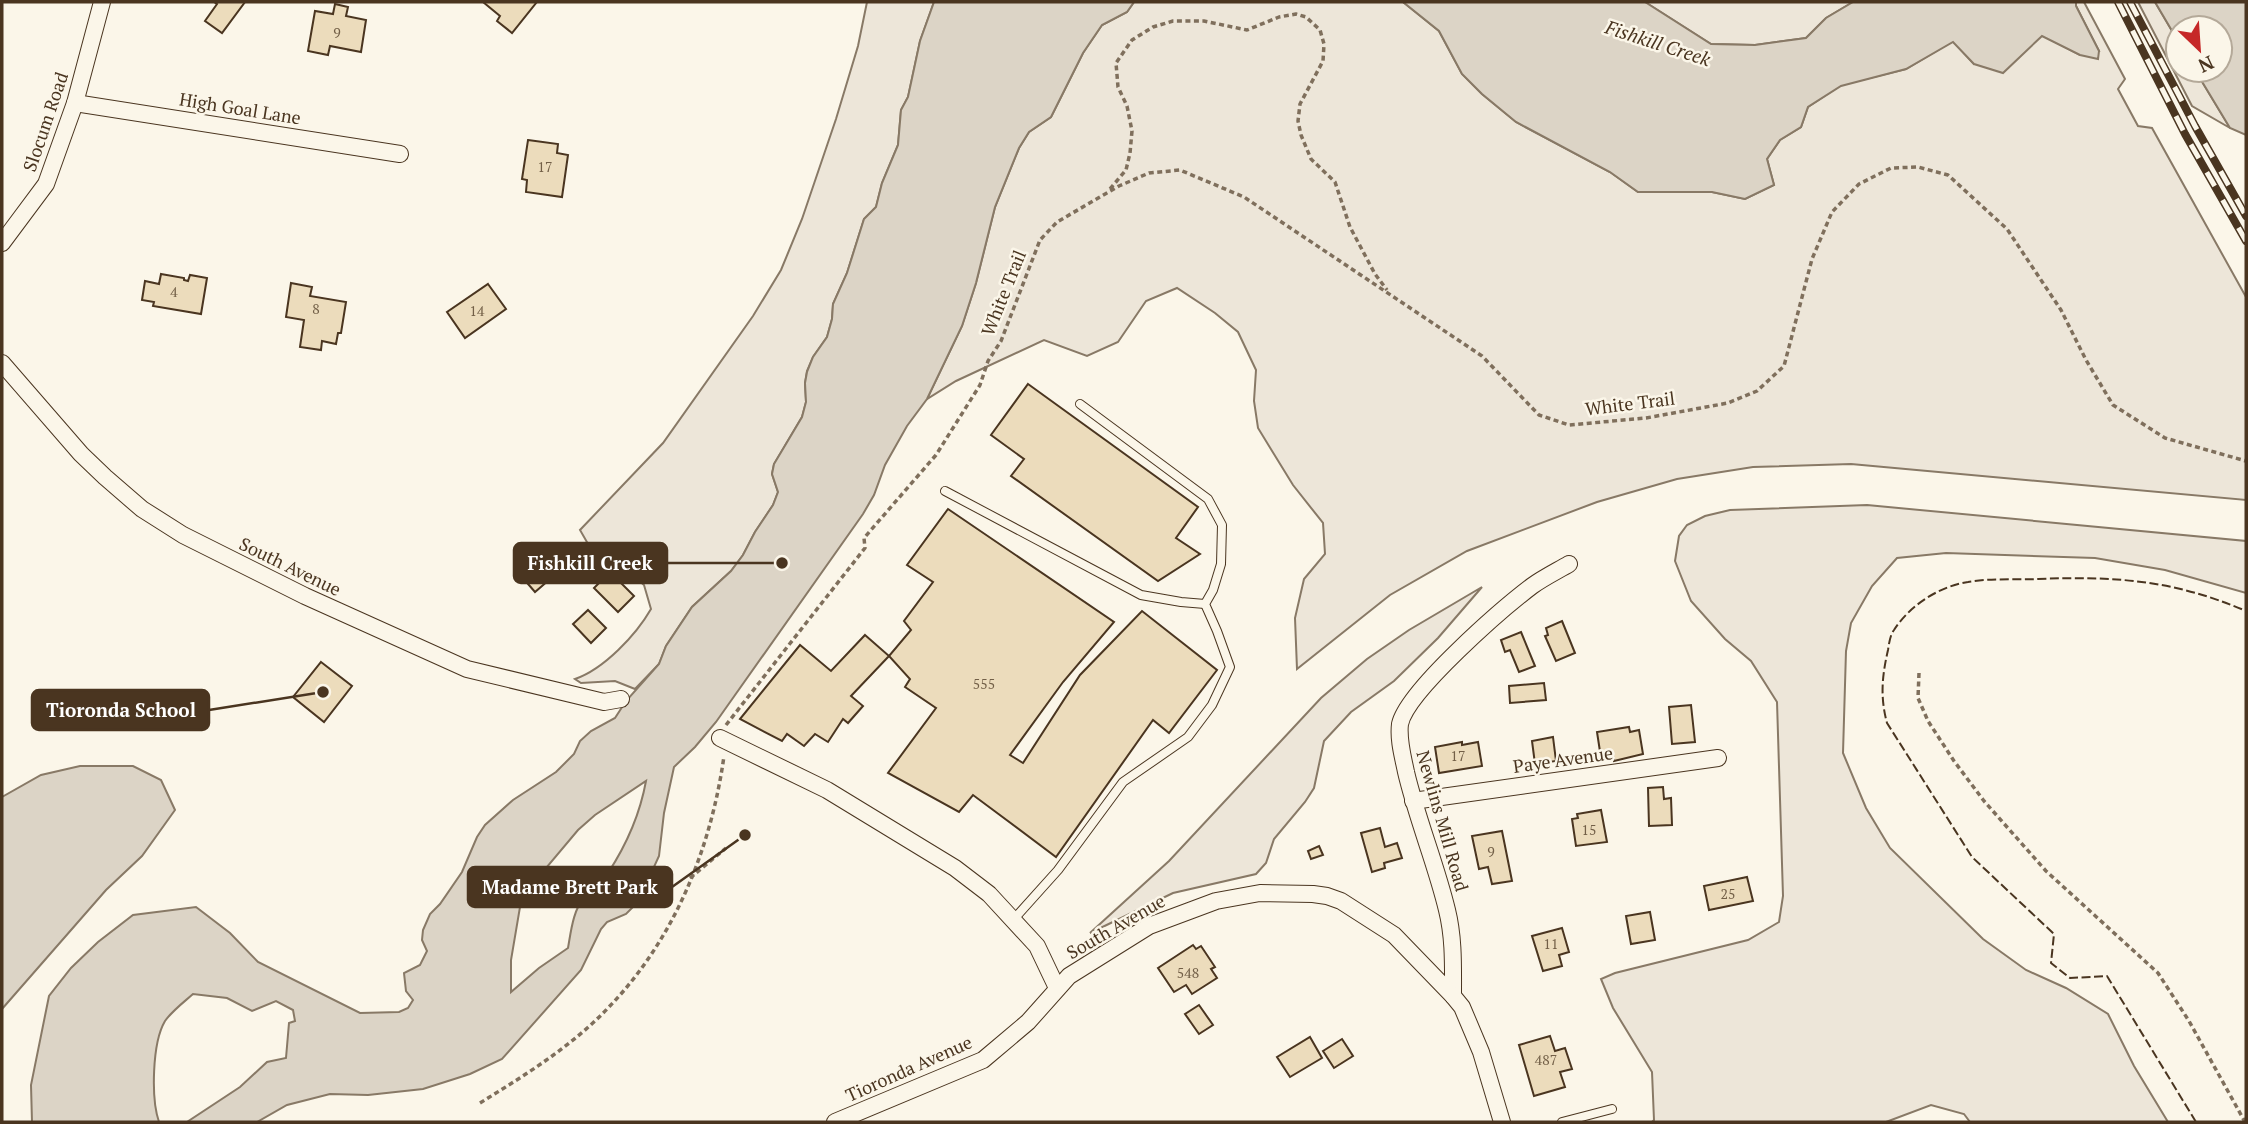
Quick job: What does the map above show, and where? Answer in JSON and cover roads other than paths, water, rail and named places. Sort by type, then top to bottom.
[{"type":"street","name":"Slocum Road","points":[[2,243],[46,184],[75,103],[102,2]]},
{"type":"street","name":"High Goal Lane","points":[[75,103],[400,154]]},
{"type":"street","name":"South Avenue","points":[[2,363],[81,454],[105,477],[142,509],[183,536],[305,596],[467,669],[604,702],[621,699]]},
{"type":"street","name":"Newlins Mill Road","points":[[1454,996],[1448,911],[1413,801],[1401,750],[1400,725],[1404,715],[1447,662],[1481,629],[1533,585],[1569,564]]},
{"type":"street","name":"South Avenue","points":[[724,735],[827,790],[956,868],[989,894],[1037,946],[1057,988],[1069,976],[1149,926],[1216,901],[1260,893],[1312,894],[1341,901],[1394,934],[1454,996],[1473,1030],[1502,1122]]},
{"type":"street","name":"Paye Avenue","points":[[1413,801],[1718,758]]},
{"type":"street","name":"Tioronda Avenue","points":[[835,1122],[983,1060],[1028,1022],[1057,988]]},
{"type":"lane","points":[[1080,404],[1208,499],[1222,525],[1221,564],[1213,590],[1205,604]]},
{"type":"lane","points":[[945,491],[1141,595],[1181,603],[1205,604]]},
{"type":"lane","points":[[1014,919],[1058,870],[1122,782],[1188,737],[1212,705],[1230,667],[1205,604]]},
{"type":"lane","points":[[1562,1122],[1612,1109]]},
{"type":"water","points":[[934,2],[1134,2],[1127,12],[1102,25],[1083,53],[1051,117],[1029,132],[1019,148],[995,207],[962,326],[927,399],[907,426],[885,465],[874,495],[863,514],[716,722],[674,767],[664,813],[659,856],[638,902],[626,914],[607,922],[581,970],[502,1059],[470,1074],[423,1089],[368,1095],[330,1094],[287,1105],[257,1122],[187,1122],[240,1087],[267,1062],[286,1058],[289,1023],[295,1021],[293,1010],[276,1001],[252,1011],[227,998],[193,994],[165,1021],[157,1043],[154,1086],[159,1122],[32,1122],[31,1085],[49,996],[71,968],[98,942],[133,915],[196,907],[230,933],[258,962],[360,1013],[399,1012],[408,1008],[413,1000],[406,991],[404,973],[420,965],[427,951],[422,940],[430,914],[462,872],[485,825],[513,800],[556,772],[591,731],[615,718],[626,701],[659,664],[666,646],[692,607],[731,571],[743,555],[773,505],[778,492],[772,474],[774,464],[802,417],[806,402],[807,372],[813,357],[827,337],[833,304],[847,273],[864,219],[876,207],[882,183],[898,145],[901,110],[908,97],[920,41]],"holes":[[[646,781],[627,840],[606,876],[585,896],[578,908],[568,948],[511,992],[511,960],[521,901],[578,830],[595,815]]]},
{"type":"water","name":"Fishkill Creek","points":[[1403,2],[1645,2],[1711,44],[1755,45],[1806,38],[1826,18],[1853,2],[2076,2],[2099,51],[2098,59],[2080,55],[2042,36],[2003,73],[1974,64],[1953,42],[1906,69],[1841,86],[1808,107],[1801,127],[1780,140],[1767,159],[1774,185],[1745,199],[1712,192],[1638,192],[1610,172],[1516,122],[1462,74],[1439,31]]},
{"type":"water","points":[[2155,2],[2246,2],[2246,135],[2230,128],[2203,84],[2234,84],[2234,14],[2164,14],[2164,17]]},
{"type":"water","points":[[80,766],[133,766],[161,780],[175,810],[142,856],[106,890],[2,1009],[2,797],[41,775]]},
{"type":"railway","points":[[2118,2],[2185,134],[2246,241]]},
{"type":"railway","points":[[2130,2],[2246,216]]},
{"type":"place","name":"Fishkill Creek","points":[[782,563]]},
{"type":"place","name":"Tioronda School","points":[[323,692]]},
{"type":"place","name":"Madame Brett Park","points":[[745,835]]}]
